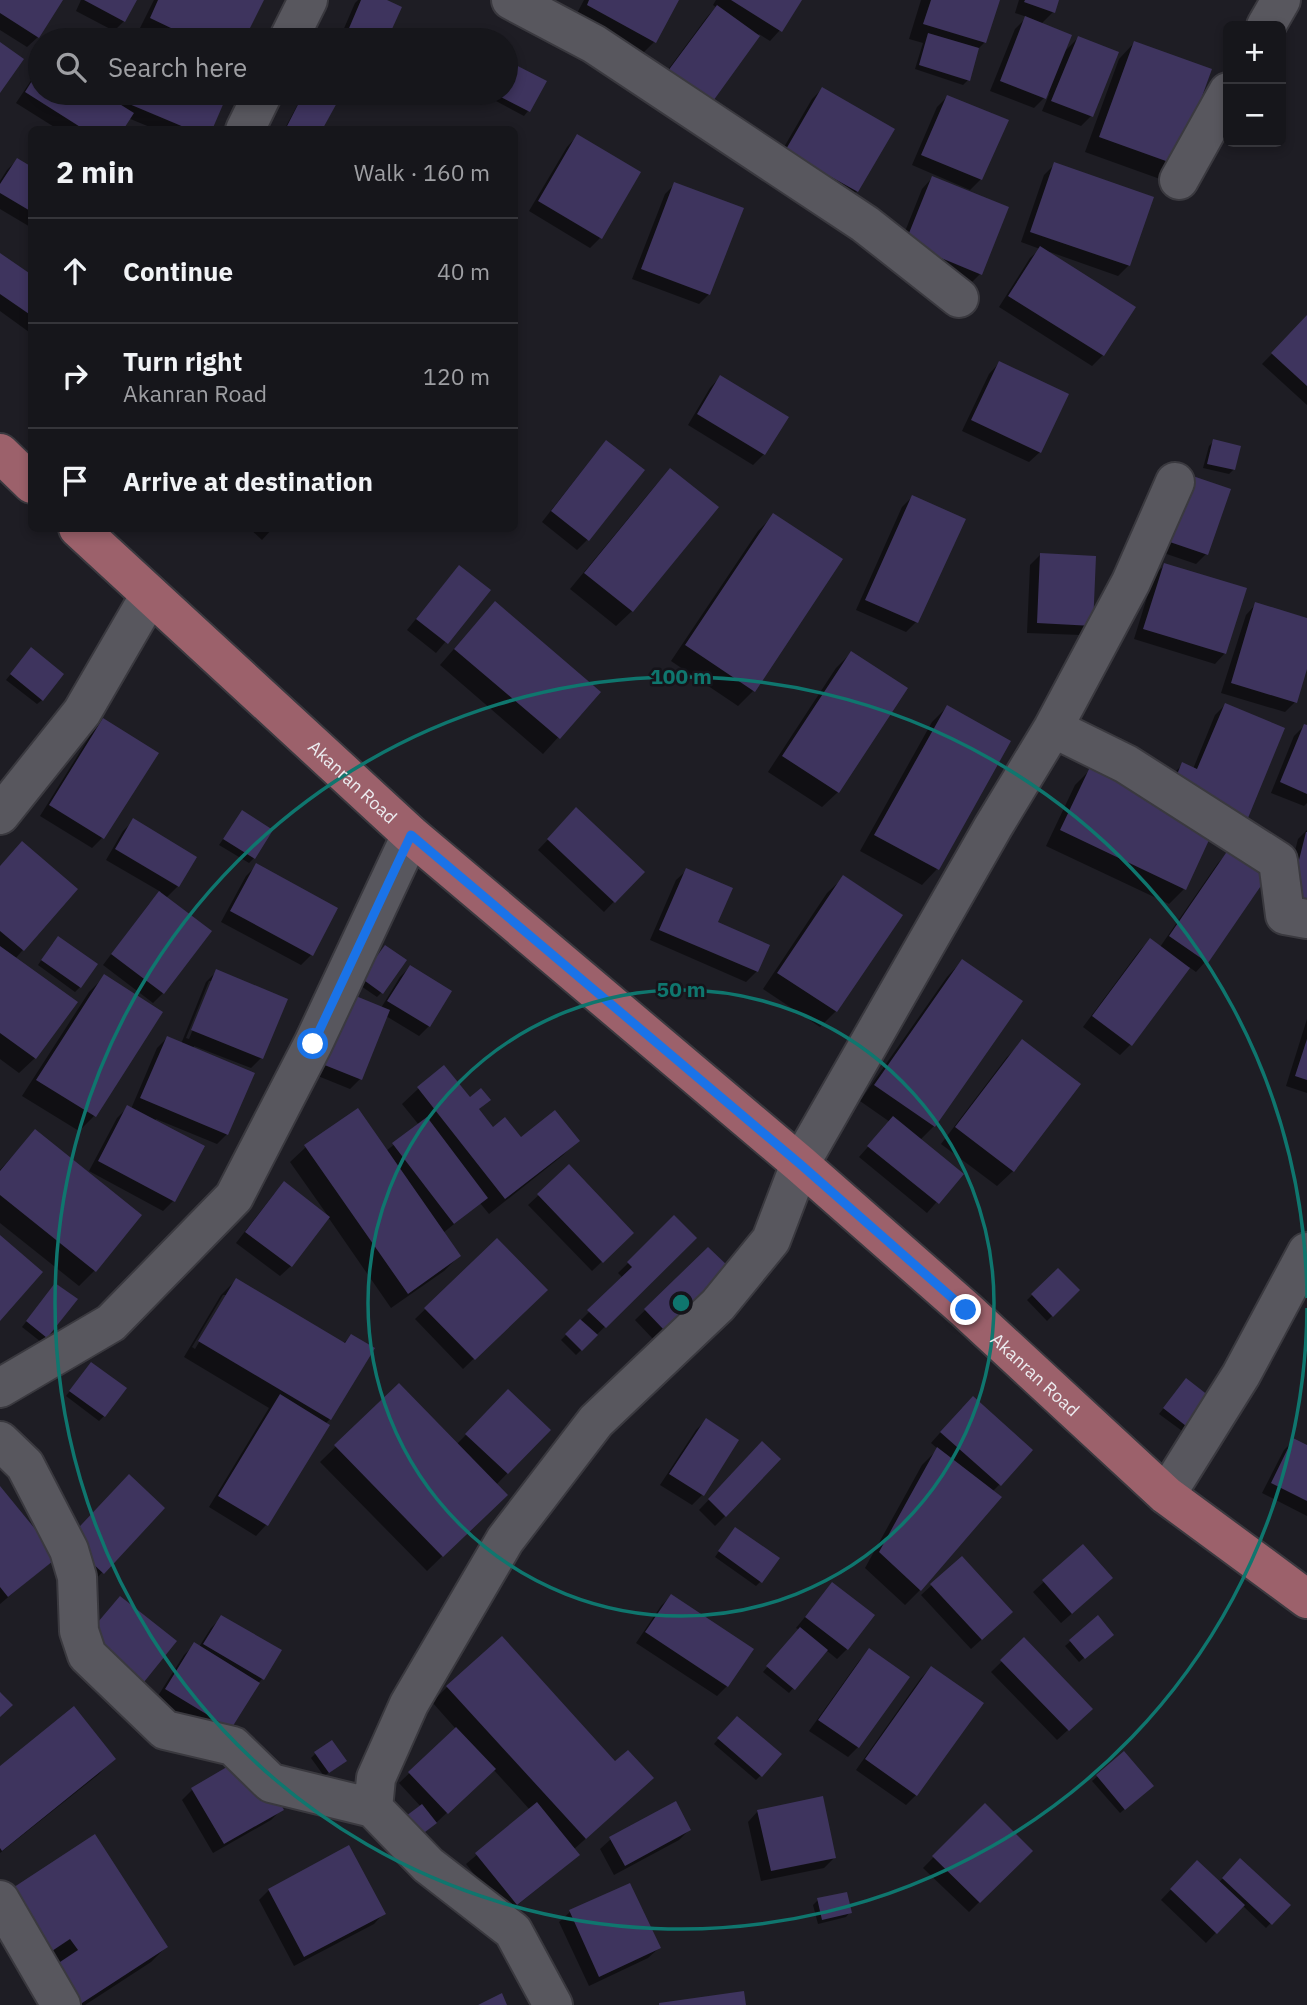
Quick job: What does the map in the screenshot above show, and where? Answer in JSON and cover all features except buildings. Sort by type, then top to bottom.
[{"type":"main road","points":[[0,453],[28,480]]},
{"type":"main road","name":"Akanran Road","points":[[82,532],[411,835],[800,1164],[966,1310],[1166,1495],[1307,1599]]},
{"type":"street","points":[[294,28],[308,0]]},
{"type":"street","points":[[511,0],[594,44],[775,164],[865,224],[959,298]]},
{"type":"street","points":[[1269,21],[1281,0]]},
{"type":"street","points":[[1179,180],[1223,101]]},
{"type":"street","points":[[247,126],[257,105]]},
{"type":"street","points":[[373,1808],[376,1778],[409,1704],[505,1540],[596,1421],[718,1306],[771,1240],[800,1164],[993,827],[1053,728],[1131,582],[1175,482]]},
{"type":"street","points":[[0,815],[82,712],[149,595]]},
{"type":"street","points":[[1053,728],[1126,764],[1278,861],[1285,915],[1307,919]]},
{"type":"street","points":[[0,1388],[111,1323],[234,1197],[313,1044],[411,835]]},
{"type":"street","points":[[1166,1495],[1241,1376],[1307,1252]]},
{"type":"street","points":[[0,1441],[25,1465],[69,1550],[77,1577],[79,1631],[87,1655],[165,1730],[233,1746],[271,1783],[373,1808],[428,1864],[513,1931],[553,2005]]},
{"type":"street","points":[[0,1900],[61,2005]]},
{"type":"route","points":[[313,1044],[411,835],[800,1164],[966,1310]]}]
